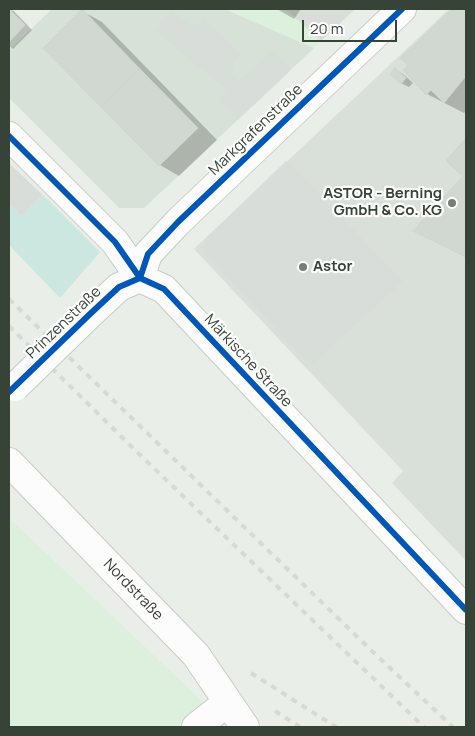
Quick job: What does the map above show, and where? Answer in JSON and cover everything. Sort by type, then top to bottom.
[{"type":"street","name":"Markgrafenstraße","points":[[140,278],[148,254],[178,222],[402,9]]},
{"type":"street","points":[[9,136],[115,242],[140,278]]},
{"type":"street","name":"Prinzenstraße","points":[[12,390],[119,287],[140,278]]},
{"type":"street","name":"Märkische Straße","points":[[140,278],[164,288],[466,610]]},
{"type":"street","name":"Nordstraße","points":[[9,462],[196,655],[245,727]]},
{"type":"street","points":[[196,727],[228,702]]},
{"type":"shaded area","points":[[52,9],[225,9],[314,48],[144,208],[119,208],[9,98],[9,50]]},
{"type":"shaded area","points":[[171,9],[190,25],[199,24],[203,19],[242,54],[233,64],[232,75],[238,82],[273,50],[291,70],[238,120],[219,99],[228,91],[155,30]]},
{"type":"shaded area","points":[[225,9],[356,9],[314,48]]},
{"type":"shaded area","points":[[286,9],[355,9],[321,41]]},
{"type":"shaded area","points":[[449,9],[466,9],[466,561],[392,483],[403,471],[194,249]]},
{"type":"shaded area","name":"Astor","points":[[286,161],[403,281],[311,365],[204,252],[205,239]]},
{"type":"shaded area","points":[[9,163],[43,195],[21,216],[9,204]]},
{"type":"shaded area","points":[[43,195],[100,252],[60,298],[9,245],[9,204],[21,216]]},
{"type":"shaded area","points":[[9,518],[200,699],[218,727],[9,727]]},
{"type":"building","points":[[9,9],[25,25],[9,42]]},
{"type":"building","points":[[82,9],[140,69],[101,107],[43,48]]},
{"type":"building","points":[[451,10],[466,11],[466,76],[444,103],[431,90],[426,95],[403,70],[408,65],[400,58]]},
{"type":"building","points":[[395,68],[406,78],[401,84],[390,74]]},
{"type":"building","points":[[140,69],[198,128],[159,166],[101,107]]},
{"type":"building","name":"ASTOR - Berning GmbH & Co. KG","points":[[466,138],[466,257],[413,231],[463,176],[446,161]]},
{"type":"railway","points":[[9,299],[373,652],[453,727]]},
{"type":"railway","points":[[9,326],[137,452],[424,727]]},
{"type":"railway","points":[[251,673],[336,727]]},
{"type":"railway","points":[[275,711],[300,727]]},
{"type":"cycle path","points":[[140,278],[148,254],[178,222],[402,9]]},
{"type":"cycle path","points":[[9,136],[115,242],[140,278],[164,289],[466,610]]},
{"type":"cycle path","points":[[9,392],[119,287],[140,278]]},
{"type":"place","name":"ASTOR - Berning GmbH & Co. KG","points":[[452,203]]},
{"type":"place","name":"Astor","points":[[303,267]]}]
